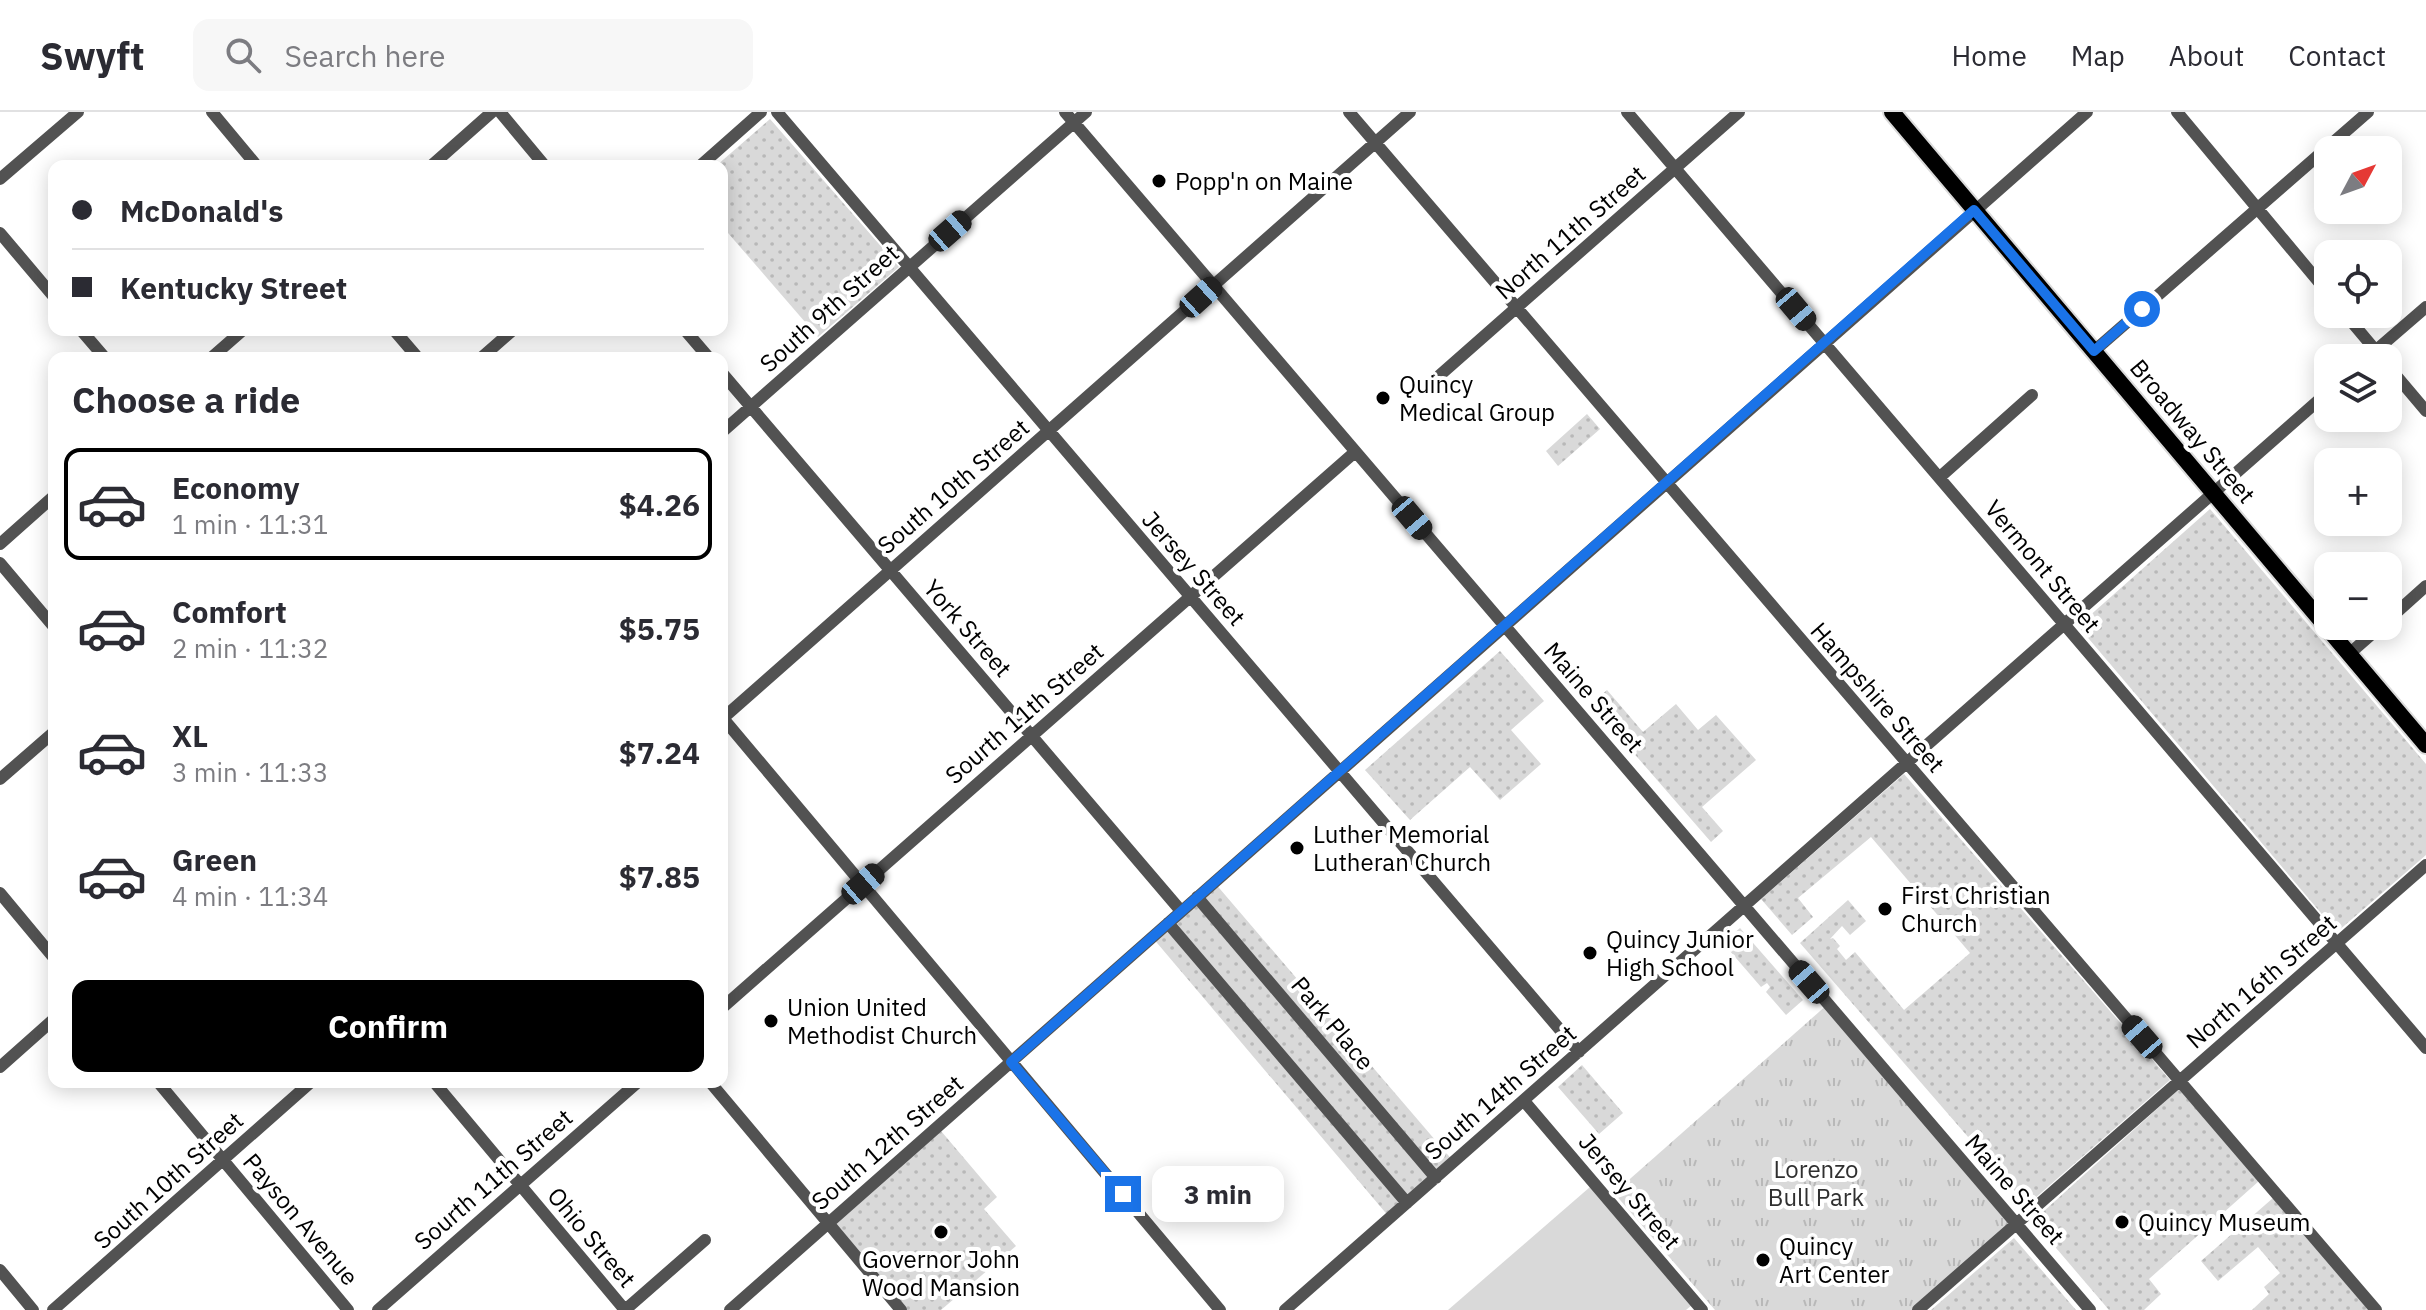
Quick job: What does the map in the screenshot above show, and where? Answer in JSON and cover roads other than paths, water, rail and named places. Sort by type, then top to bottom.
[{"type":"main road","name":"Broadway Street","points":[[1892,112],[2426,745]]},
{"type":"street","points":[[0,179],[78,112]]},
{"type":"street","points":[[212,112],[252,160]]},
{"type":"street","points":[[438,160],[492,112]]},
{"type":"street","points":[[500,112],[540,160]]},
{"type":"street","points":[[707,160],[761,112]]},
{"type":"street","name":"Jersey Street","points":[[777,112],[1579,1052]]},
{"type":"street","name":"Maine Street","points":[[1065,112],[2090,1310]]},
{"type":"street","name":"South 9th Street","points":[[728,427],[1086,112]]},
{"type":"street","name":"Hampshire Street","points":[[1349,112],[2376,1310]]},
{"type":"street","name":"South 10th Street","points":[[728,713],[1410,112]]},
{"type":"street","name":"Vermont Street","points":[[1627,112],[2426,1048]]},
{"type":"street","name":"North 11th Street","points":[[1434,387],[1440,375],[1739,112]]},
{"type":"street","name":"South 12th Street","points":[[730,1310],[2087,112]]},
{"type":"street","points":[[2177,112],[2314,276]]},
{"type":"street","points":[[2094,351],[2368,112]]},
{"type":"street","points":[[0,233],[48,290]]},
{"type":"street","points":[[2387,344],[2426,307]]},
{"type":"street","points":[[86,336],[100,352]]},
{"type":"street","points":[[218,352],[236,336]]},
{"type":"street","points":[[399,336],[413,352]]},
{"type":"street","points":[[488,352],[506,336]]},
{"type":"street","points":[[690,336],[704,352]]},
{"type":"street","name":"York Street","points":[[728,380],[1181,911]]},
{"type":"street","points":[[2402,383],[2426,411]]},
{"type":"street","points":[[1940,477],[2032,395]]},
{"type":"street","name":"South 14th Street","points":[[1285,1310],[2314,404]]},
{"type":"street","name":"Sourth 11th Street","points":[[728,1003],[1355,452]]},
{"type":"street","points":[[0,544],[48,501]]},
{"type":"street","points":[[0,563],[48,620]]},
{"type":"street","points":[[2402,607],[2426,586]]},
{"type":"street","points":[[2349,654],[2365,640]]},
{"type":"street","points":[[728,725],[1220,1310]]},
{"type":"street","points":[[0,779],[48,737]]},
{"type":"street","name":"North 16th Street","points":[[1918,1310],[2426,865]]},
{"type":"street","points":[[0,893],[48,951]]},
{"type":"street","name":"Park Place","points":[[1197,897],[1436,1178]]},
{"type":"street","points":[[1168,923],[1407,1203]]},
{"type":"street","points":[[0,1067],[48,1024]]},
{"type":"street","name":"Payson Avenue","points":[[163,1088],[348,1310]]},
{"type":"street","name":"South 10th Street","points":[[53,1310],[304,1088]]},
{"type":"street","name":"Ohio Street","points":[[439,1088],[625,1310]]},
{"type":"street","name":"Sourth 11th Street","points":[[378,1310],[631,1088]]},
{"type":"street","points":[[715,1088],[901,1310]]},
{"type":"street","name":"Jersey Street","points":[[1524,1101],[1702,1310]]},
{"type":"street","points":[[625,1310],[705,1240]]},
{"type":"street","points":[[0,1270],[33,1310]]},
{"type":"place","name":"Popp'n on Maine","points":[[1159,181]]},
{"type":"place","name":"Quincy Medical Group","points":[[1383,398]]},
{"type":"place","name":"Luther Memorial Lutheran Church","points":[[1297,848]]},
{"type":"place","name":"First Christian Church","points":[[1885,909]]},
{"type":"place","name":"Quincy Junior High School","points":[[1590,953]]},
{"type":"place","name":"Union United Methodist Church","points":[[771,1021]]},
{"type":"place","name":"Quincy Museum","points":[[2122,1222]]},
{"type":"place","name":"Governor John Wood Mansion","points":[[941,1232]]},
{"type":"place","name":"Quincy Art Center","points":[[1763,1260]]},
{"type":"park label","name":"Lorenzo Bull Park","points":[[1816,1183]]}]
